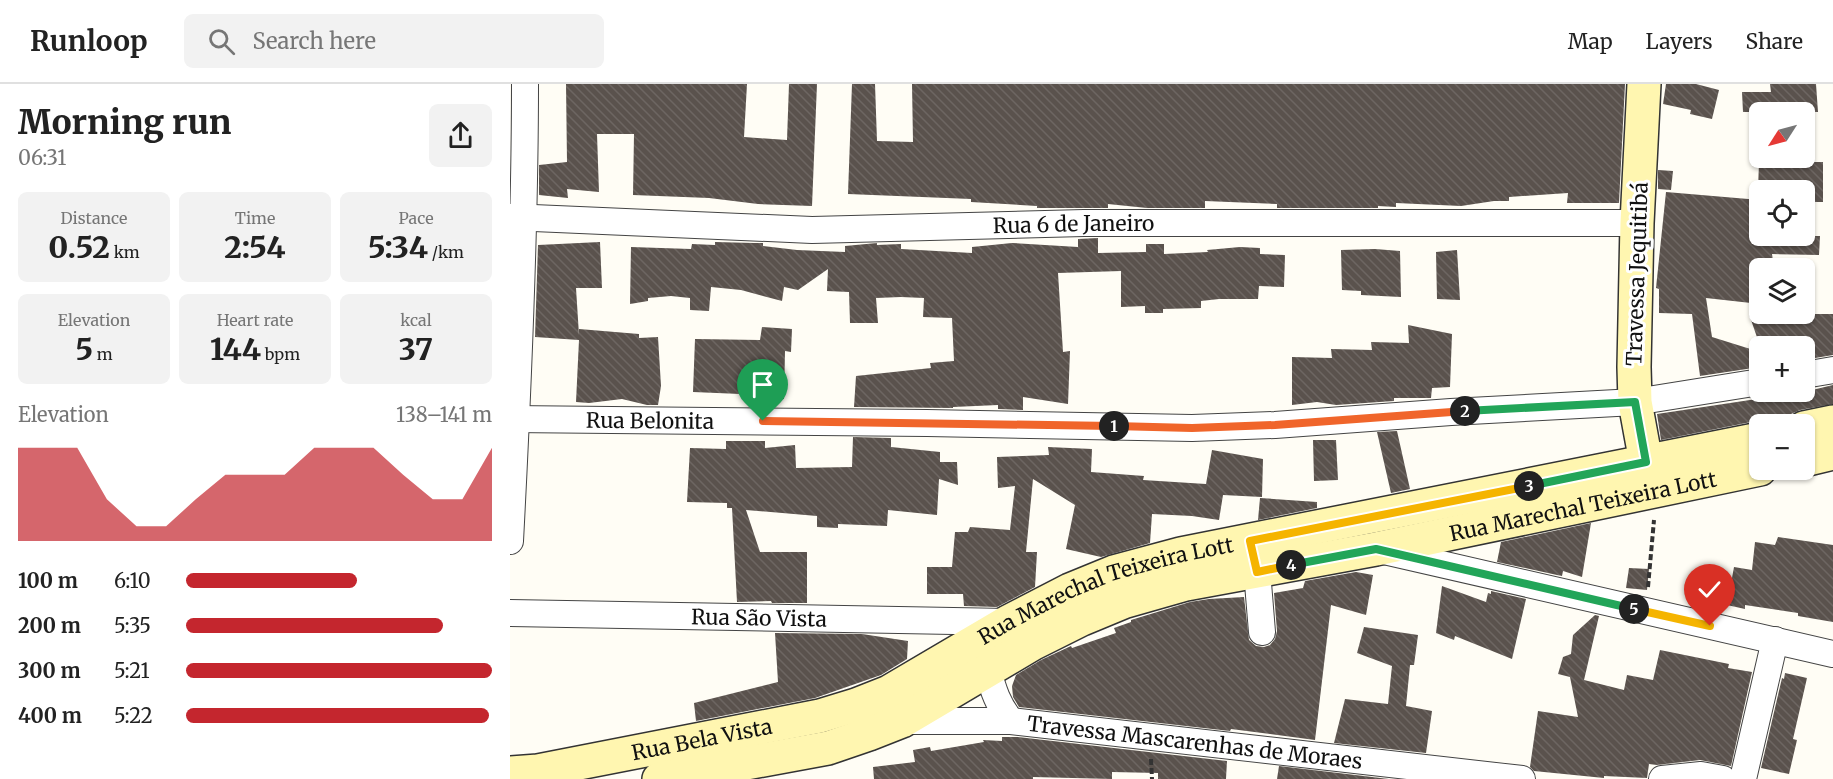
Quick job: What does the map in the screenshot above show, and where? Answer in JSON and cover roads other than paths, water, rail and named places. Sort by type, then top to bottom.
[{"type":"street","points":[[510,541],[517,217],[525,84]]},
{"type":"street","name":"Travessa Jequitibá","points":[[1644,84],[1637,223],[1634,367],[1635,402],[1649,476]]},
{"type":"street","name":"Rua 6 de Janeiro","points":[[517,217],[812,230],[1084,223],[1637,223]]},
{"type":"street","points":[[1815,373],[1833,370]]},
{"type":"street","name":"Rua Belonita","points":[[513,419],[1192,428],[1275,425],[1463,411],[1635,402],[1749,384]]},
{"type":"street","points":[[1815,426],[1833,422]]},
{"type":"street","name":"Rua Marechal Teixeira Lott","points":[[889,692],[1008,622],[1070,590],[1114,573],[1181,554],[1253,556],[1376,549],[1649,476],[1749,443]]},
{"type":"street","points":[[1815,457],[1833,453]]},
{"type":"street","name":"Rua Marechal Teixeira Lott","points":[[902,721],[1032,644],[1082,619],[1123,602],[1186,584],[1253,556],[1649,476],[1749,470]]},
{"type":"street","points":[[1376,549],[1833,654]]},
{"type":"street","points":[[1253,556],[1262,633]]},
{"type":"street","name":"Rua São Vista","points":[[510,612],[1008,622]]},
{"type":"street","points":[[1743,779],[1775,640]]},
{"type":"street","name":"Travessa Mascarenhas de Moraes","points":[[988,670],[999,706],[1011,721]]},
{"type":"street","name":"Rua Bela Vista","points":[[510,773],[559,767],[820,716],[889,692]]},
{"type":"street","name":"Travessa Mascarenhas de Moraes","points":[[902,721],[1011,721],[1471,776],[1522,779]]},
{"type":"street","name":"Rua Bela Vista","points":[[659,779],[724,773],[828,748],[902,721]]},
{"type":"street","points":[[1662,779],[1701,775],[1723,779]]}]
